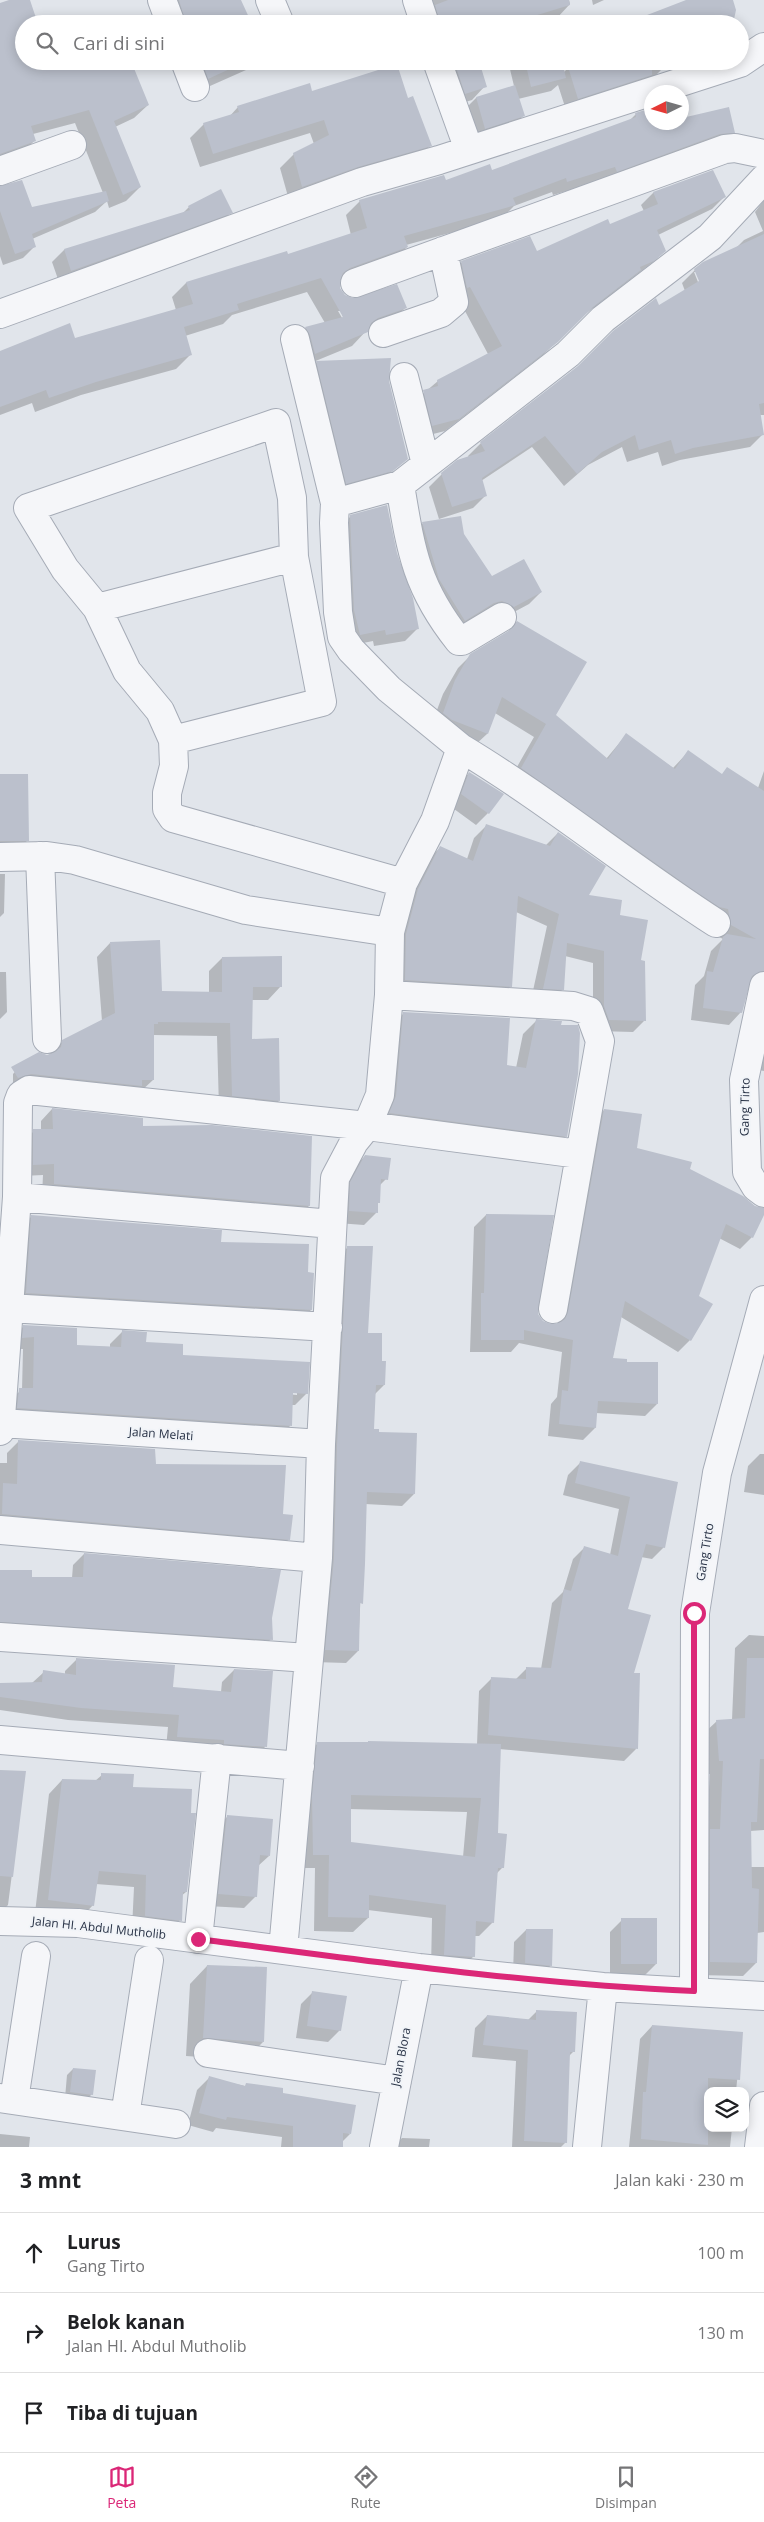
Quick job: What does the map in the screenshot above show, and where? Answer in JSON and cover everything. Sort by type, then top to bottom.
[{"type":"street","points":[[162,0],[168,15]]},
{"type":"street","points":[[270,0],[276,15]]},
{"type":"street","points":[[749,57],[764,46]]},
{"type":"street","points":[[188,70],[195,87]]},
{"type":"street","points":[[440,70],[469,150]]},
{"type":"street","points":[[0,314],[362,182],[469,150],[718,70]]},
{"type":"street","points":[[0,171],[72,145]]},
{"type":"street","points":[[355,283],[725,149],[735,148],[764,154]]},
{"type":"street","points":[[336,503],[400,485],[568,354],[603,319],[710,237],[764,179]]},
{"type":"street","points":[[383,333],[441,313],[454,302],[443,250]]},
{"type":"street","points":[[295,339],[336,503],[336,570],[342,637],[351,650],[389,689],[461,748],[505,774],[661,887],[716,923]]},
{"type":"street","points":[[404,377],[426,464]]},
{"type":"street","points":[[173,740],[322,702],[294,557],[292,498],[276,423],[28,508],[65,569],[97,608],[127,671],[160,711],[173,740],[174,766],[167,793],[166,809],[173,818],[403,883]]},
{"type":"street","points":[[400,485],[414,561],[425,592],[458,641],[462,641],[502,617]]},
{"type":"street","points":[[97,608],[294,557]]},
{"type":"street","points":[[283,1950],[318,1558],[321,1444],[335,1178],[354,1142],[367,1126],[380,1095],[389,995],[390,932],[403,883],[434,821],[461,748]]},
{"type":"street","points":[[0,857],[40,856],[75,860],[246,910],[390,932]]},
{"type":"street","points":[[40,856],[47,1039]]},
{"type":"street","name":"Gang Tirto","points":[[764,986],[744,1080],[747,1172],[756,1188],[764,1193]]},
{"type":"street","points":[[389,995],[574,1006],[589,1010],[600,1042],[553,1309]]},
{"type":"street","points":[[0,1430],[17,1197],[18,1103],[29,1090],[367,1126],[579,1154]]},
{"type":"street","points":[[17,1197],[332,1224]]},
{"type":"street","name":"Gang Tirto","points":[[694,1991],[694,1613],[718,1474],[764,1300]]},
{"type":"street","points":[[9,1308],[328,1327]]},
{"type":"street","name":"Jalan Melati","points":[[1,1423],[321,1444]]},
{"type":"street","points":[[0,1530],[318,1558]]},
{"type":"street","points":[[0,1637],[308,1658]]},
{"type":"street","points":[[0,1740],[300,1766]]},
{"type":"street","points":[[198,1939],[217,1758]]},
{"type":"street","name":"Jalan HI. Abdul Mutholib","points":[[0,1921],[78,1923],[419,1968],[603,1987],[764,1996]]},
{"type":"street","points":[[36,1956],[7,2099],[176,2124]]},
{"type":"street","points":[[125,2116],[150,1960]]},
{"type":"street","name":"Jalan Blora","points":[[384,2147],[419,1968]]},
{"type":"street","points":[[587,2147],[603,1987]]},
{"type":"street","points":[[208,2053],[397,2081]]},
{"type":"street","points":[[759,2147],[764,2106]]},
{"type":"building","points":[[9,0],[30,0],[35,15],[15,15],[15,70],[135,70],[149,105],[114,121],[141,187],[123,195],[89,110],[31,126],[36,141],[0,154],[0,3]]},
{"type":"building","points":[[179,0],[241,0],[248,15],[183,15]]},
{"type":"building","points":[[448,0],[569,0],[570,5],[537,15],[438,15],[435,5]]},
{"type":"building","points":[[686,0],[733,0],[736,10],[735,15],[647,15]]},
{"type":"building","points":[[205,70],[228,70],[208,79]]},
{"type":"building","points":[[378,70],[399,70],[408,98],[413,96],[432,146],[358,167],[302,187],[293,153],[329,135],[324,120],[213,154],[203,123],[239,112],[237,106],[310,83],[312,91]]},
{"type":"building","points":[[457,70],[482,70],[487,87],[465,94]]},
{"type":"building","points":[[527,70],[564,70],[566,78],[531,87]]},
{"type":"building","points":[[569,70],[652,70],[652,75],[578,99]]},
{"type":"building","points":[[515,85],[525,116],[485,129],[476,97]]},
{"type":"building","points":[[729,107],[735,133],[720,134],[617,172],[615,167],[567,182],[566,178],[513,198],[516,205],[404,236],[408,247],[350,268],[343,273],[340,281],[340,288],[345,295],[353,298],[397,284],[407,308],[378,318],[371,323],[368,332],[315,354],[310,335],[305,327],[343,317],[321,278],[237,304],[239,310],[184,327],[192,355],[96,382],[49,398],[46,390],[0,407],[0,351],[70,323],[75,338],[193,304],[186,282],[287,251],[288,254],[367,228],[359,200],[444,175],[446,180],[490,164],[492,170],[636,117],[635,113],[644,110],[644,130],[689,130],[689,116]]},
{"type":"building","points":[[713,170],[726,197],[657,230],[666,251],[654,261],[640,267],[641,270],[593,307],[558,342],[459,419],[432,426],[423,390],[438,386],[437,380],[502,346],[470,287],[467,288],[461,261],[530,236],[537,251],[608,219],[610,224],[658,204],[653,192]]},
{"type":"building","points":[[22,180],[32,207],[106,191],[109,201],[32,234],[36,247],[15,254],[0,211],[0,186]]},
{"type":"building","points":[[221,189],[233,213],[71,271],[64,249],[190,210],[188,206]]},
{"type":"building","points":[[764,234],[764,403],[759,404],[764,435],[693,448],[675,454],[671,440],[639,450],[635,435],[602,452],[577,474],[545,436],[482,478],[487,496],[452,507],[441,473],[457,460],[485,451],[480,442],[578,366],[613,331],[656,298],[659,305],[699,281],[694,269],[703,262]]},
{"type":"building","points":[[391,358],[389,381],[408,459],[393,471],[346,484],[316,361]]},
{"type":"building","points":[[387,505],[397,553],[413,598],[419,629],[386,635],[385,630],[360,635],[354,610],[350,515]]},
{"type":"building","points":[[461,516],[464,534],[492,576],[524,559],[542,592],[514,607],[502,601],[494,603],[465,621],[439,579],[422,522]]},
{"type":"building","points":[[517,621],[587,662],[556,715],[608,759],[626,733],[675,769],[688,750],[722,774],[727,767],[764,791],[764,971],[752,976],[742,1013],[703,1008],[707,971],[713,972],[723,937],[727,934],[756,939],[731,925],[728,909],[719,907],[692,889],[521,768],[546,724],[502,697],[488,734],[452,720],[443,713],[455,680],[470,654],[510,630]]},
{"type":"building","points":[[469,772],[504,794],[489,814],[461,794]]},
{"type":"building","points":[[0,774],[28,774],[29,841],[0,841]]},
{"type":"building","points":[[486,824],[550,846],[558,832],[606,866],[589,895],[622,900],[620,915],[648,920],[641,960],[645,961],[646,1021],[609,1020],[604,1006],[604,951],[567,943],[564,990],[543,989],[559,914],[518,896],[512,987],[405,980],[406,934],[418,889],[440,846],[473,861]]},
{"type":"building","points":[[160,940],[162,991],[222,992],[222,957],[282,956],[282,987],[253,987],[252,1039],[279,1038],[280,1101],[232,1096],[230,1023],[158,1022],[158,1024],[154,1024],[154,1080],[142,1080],[142,1086],[31,1074],[18,1078],[11,1067],[39,1052],[47,1055],[55,1052],[61,1047],[62,1040],[115,1013],[110,942]]},
{"type":"building","points":[[403,1012],[510,1018],[507,1065],[526,1068],[536,1019],[562,1021],[561,1025],[578,1025],[580,1033],[578,1074],[567,1137],[389,1113],[396,1096]]},
{"type":"building","points":[[52,1108],[143,1118],[143,1126],[212,1125],[312,1136],[310,1206],[54,1184],[54,1164],[33,1165],[33,1129],[53,1129]]},
{"type":"building","points":[[604,1109],[642,1114],[637,1148],[692,1162],[690,1169],[743,1196],[755,1206],[764,1208],[764,1215],[753,1238],[726,1224],[699,1296],[713,1304],[691,1341],[625,1301],[613,1358],[627,1359],[627,1362],[658,1362],[658,1404],[598,1401],[596,1428],[559,1424],[562,1390],[568,1391],[573,1340],[524,1330],[524,1340],[481,1340],[481,1293],[484,1293],[486,1214],[554,1215],[538,1314],[543,1321],[551,1324],[559,1323],[565,1319],[568,1312]]},
{"type":"building","points":[[365,1155],[391,1158],[388,1180],[381,1179],[378,1213],[349,1211],[350,1182]]},
{"type":"building","points":[[31,1215],[222,1230],[221,1242],[309,1244],[308,1272],[314,1273],[312,1310],[26,1293]]},
{"type":"building","points":[[347,1246],[373,1246],[368,1333],[382,1333],[382,1361],[386,1361],[385,1385],[376,1385],[374,1429],[379,1429],[379,1432],[417,1433],[415,1494],[367,1492],[363,1604],[360,1603],[359,1651],[325,1650],[334,1558],[337,1445]]},
{"type":"building","points":[[23,1325],[77,1328],[77,1345],[121,1347],[122,1330],[147,1332],[146,1342],[183,1344],[183,1355],[310,1362],[308,1394],[293,1393],[292,1426],[17,1408],[19,1388],[33,1388],[34,1337],[22,1338]]},
{"type":"building","points":[[18,1440],[155,1449],[156,1464],[286,1465],[283,1514],[293,1515],[290,1540],[2,1514],[3,1483],[17,1484]]},
{"type":"building","points":[[580,1461],[678,1482],[665,1548],[646,1544],[628,1609],[651,1615],[634,1673],[640,1673],[638,1749],[488,1735],[491,1677],[526,1679],[526,1667],[551,1668],[564,1589],[571,1591],[584,1546],[618,1556],[630,1497],[575,1483]]},
{"type":"building","points":[[84,1553],[281,1570],[272,1618],[273,1640],[0,1622],[0,1570],[32,1570],[32,1577],[83,1577]]},
{"type":"building","points":[[76,1658],[175,1665],[173,1687],[231,1692],[234,1669],[273,1671],[267,1747],[224,1744],[224,1740],[177,1737],[179,1715],[81,1708],[0,1697],[0,1683],[42,1682],[43,1670],[76,1675]]},
{"type":"building","points":[[747,1658],[764,1658],[764,1759],[760,1759],[757,1822],[751,1822],[752,1888],[759,1889],[757,1963],[710,1962],[710,1829],[720,1829],[723,1761],[719,1761],[716,1720],[745,1718]]},
{"type":"building","points":[[317,1742],[501,1744],[498,1833],[507,1834],[504,1868],[498,1868],[494,1923],[476,1921],[475,1957],[444,1955],[446,1905],[369,1895],[369,1918],[328,1917],[329,1855],[313,1855],[312,1796]],"holes":[[[351,1795],[481,1798],[475,1857],[351,1842]]]},
{"type":"building","points":[[0,1770],[26,1771],[13,1877],[0,1876]]},
{"type":"building","points":[[101,1773],[134,1774],[133,1787],[192,1789],[191,1813],[196,1813],[187,1892],[183,1892],[182,1921],[145,1916],[146,1875],[99,1871],[94,1906],[48,1900],[62,1779],[101,1780]]},
{"type":"building","points":[[227,1815],[273,1819],[270,1856],[260,1855],[257,1897],[218,1894]]},
{"type":"building","points":[[621,1918],[657,1918],[657,1964],[621,1964]]},
{"type":"building","points":[[526,1929],[553,1929],[552,1966],[525,1963]]},
{"type":"building","points":[[207,1965],[267,1967],[264,2042],[203,2038]]},
{"type":"building","points":[[312,1991],[347,1996],[341,2031],[307,2026]]},
{"type":"building","points":[[536,2010],[577,2012],[575,2052],[570,2052],[567,2143],[524,2141],[528,2050],[483,2045],[487,2015],[536,2020]]},
{"type":"building","points":[[652,2025],[743,2032],[740,2080],[708,2078],[708,2087],[704,2087],[704,2132],[708,2132],[708,2145],[641,2139],[643,2092],[646,2092]]},
{"type":"building","points":[[73,2068],[96,2070],[93,2095],[70,2092]]},
{"type":"building","points":[[209,2076],[245,2086],[246,2083],[283,2088],[283,2093],[356,2105],[351,2134],[343,2133],[343,2147],[293,2147],[293,2126],[227,2117],[226,2120],[199,2113]]},
{"type":"route","points":[[198,1939],[419,1968],[603,1987],[694,1991],[694,1613]]}]
